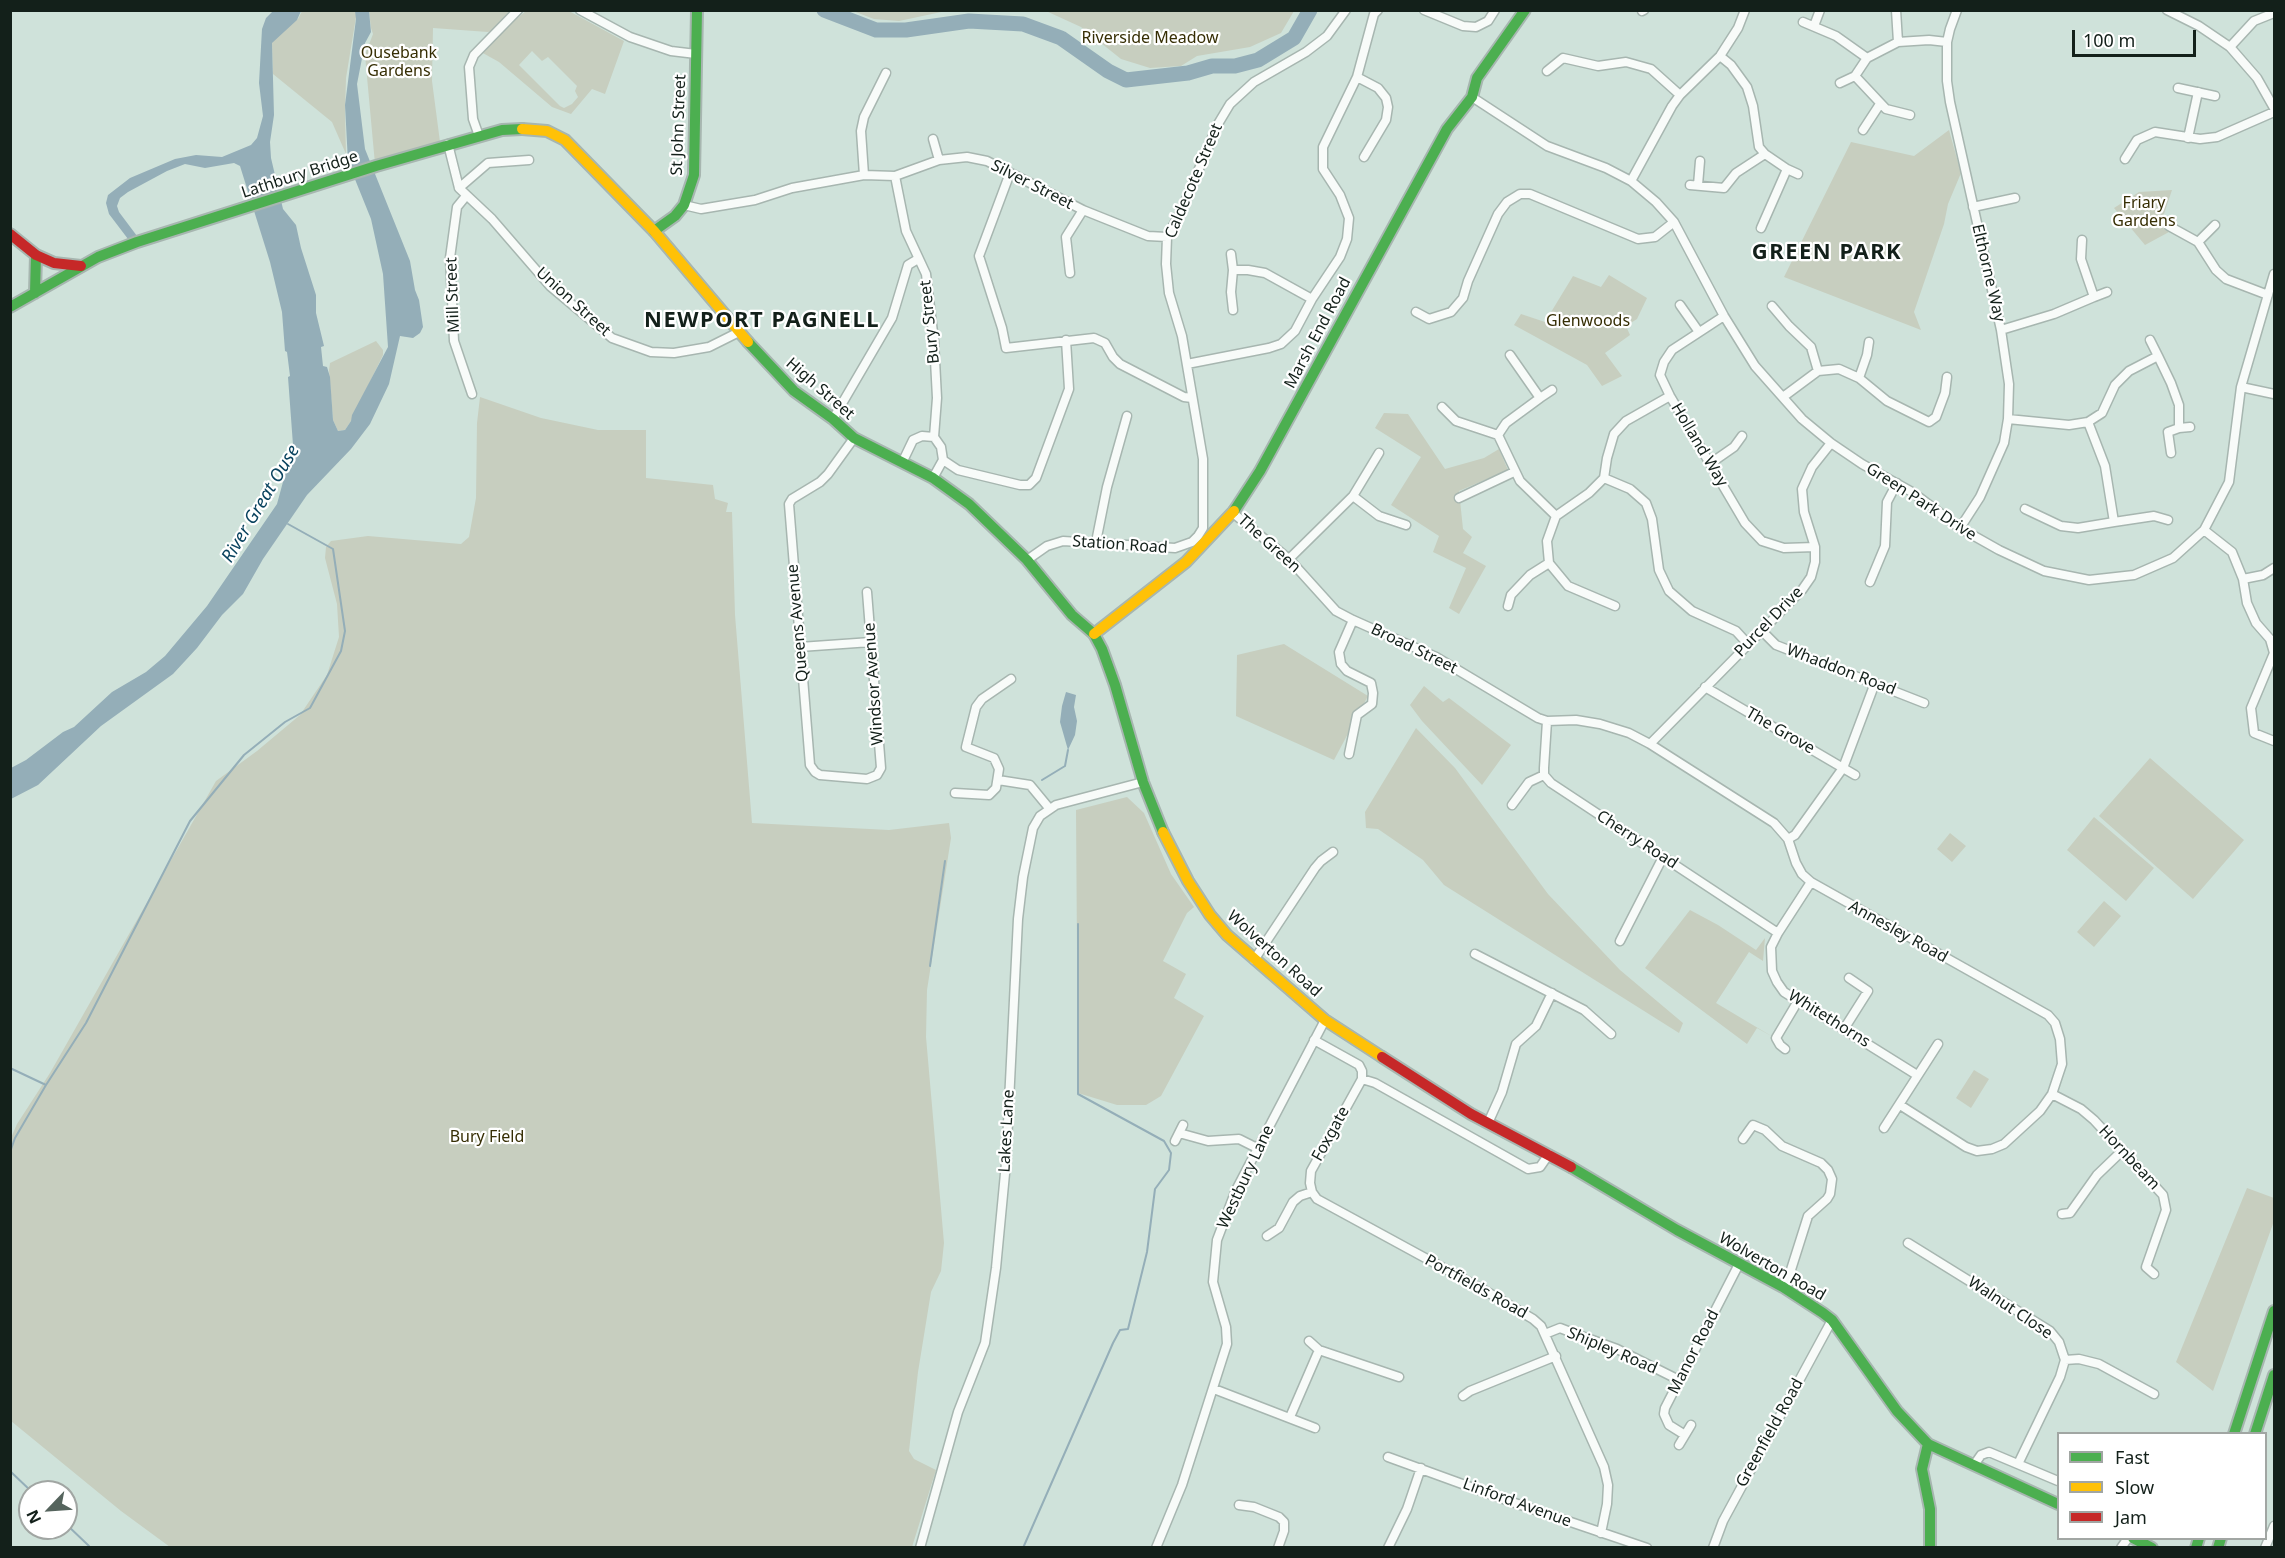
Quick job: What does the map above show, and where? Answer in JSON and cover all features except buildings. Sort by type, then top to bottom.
[{"type":"main road","name":"St John Street","points":[[654,231],[675,216],[684,205],[694,175],[697,10]]},
{"type":"main road","name":"Marsh End Road","points":[[1094,634],[1186,562],[1233,513],[1260,471],[1447,129],[1472,98],[1477,78],[1525,10]]},
{"type":"main road","name":"High Street","points":[[448,144],[502,130],[529,129],[547,131],[565,140],[654,231],[739,332],[794,391],[833,419],[854,438],[933,478],[969,504],[1027,560],[1071,615],[1094,634]]},
{"type":"main road","name":"Lathbury Bridge","points":[[10,307],[98,256],[448,144]]},
{"type":"main road","points":[[10,234],[36,255],[54,263],[81,266]]},
{"type":"main road","points":[[34,293],[36,255]]},
{"type":"main road","name":"Wolverton Road","points":[[1094,634],[1102,649],[1114,684],[1143,782],[1165,836],[1188,881],[1210,915],[1227,935],[1254,960],[1326,1020],[1488,1123],[1549,1154],[1739,1264],[1784,1287],[1832,1320],[1897,1411],[1928,1444],[2057,1504]]},
{"type":"main road","points":[[2236,1429],[2274,1311]]},
{"type":"main road","points":[[2256,1432],[2274,1375]]},
{"type":"main road","points":[[1928,1444],[1922,1469],[1930,1509],[1930,1548]]},
{"type":"main road","points":[[2133,1540],[2152,1548]]},
{"type":"street","points":[[479,136],[473,119],[469,67],[474,55],[518,10]]},
{"type":"street","points":[[580,10],[630,37],[670,51],[696,54]]},
{"type":"street","name":"Caldecote Street","points":[[1204,484],[1203,459],[1182,336],[1168,293],[1167,237],[1182,210],[1218,124],[1230,104],[1254,82],[1306,52],[1327,36],[1346,10]]},
{"type":"street","points":[[1187,364],[1281,344],[1295,331],[1312,299],[1340,257],[1347,239],[1349,218],[1340,195],[1323,169],[1323,147],[1357,77],[1374,14],[1378,10]]},
{"type":"street","points":[[1424,10],[1463,26],[1476,27],[1488,21],[1495,10]]},
{"type":"street","points":[[1631,181],[1680,95],[1720,56],[1738,28],[1746,10]]},
{"type":"street","points":[[1814,26],[1820,10]]},
{"type":"street","points":[[1896,10],[1898,42]]},
{"type":"street","name":"Elthorne Way","points":[[1957,10],[1947,42],[1947,81],[2001,330],[2009,384],[2008,419],[2004,443],[1980,497],[1960,528]]},
{"type":"street","points":[[2125,159],[2137,140],[2155,132],[2200,139],[2217,137],[2274,110],[2257,78],[2230,47],[2199,26],[2167,10]]},
{"type":"street","points":[[2230,47],[2254,21],[2274,12]]},
{"type":"street","points":[[1803,22],[1836,36],[1867,58]]},
{"type":"street","points":[[1840,83],[1855,76],[1867,58],[1898,42],[1929,40],[1947,42]]},
{"type":"street","points":[[1720,56],[1731,65],[1747,87],[1753,106],[1759,147],[1765,154],[1798,174]]},
{"type":"street","points":[[1547,71],[1563,58],[1598,66],[1626,62],[1651,69],[1680,95]]},
{"type":"street","points":[[864,175],[861,131],[864,117],[885,73]]},
{"type":"street","points":[[1855,76],[1886,109],[1910,115]]},
{"type":"street","points":[[1357,77],[1378,88],[1386,98],[1388,107],[1386,120],[1364,157]]},
{"type":"street","points":[[2178,88],[2214,96]]},
{"type":"street","points":[[2188,138],[2198,92]]},
{"type":"street","name":"Green Park Drive","points":[[1472,98],[1547,146],[1606,168],[1631,181],[1656,202],[1674,222],[1724,316],[1755,366],[1802,419],[1862,464],[1897,483],[1960,528],[1999,550],[2044,571],[2089,580],[2134,575],[2173,558],[2204,530],[2229,482],[2241,387],[2274,273]]},
{"type":"street","points":[[1863,130],[1880,104]]},
{"type":"street","points":[[933,139],[939,160]]},
{"type":"street","points":[[448,144],[459,188],[488,163],[529,160]]},
{"type":"street","points":[[1700,161],[1694,185],[1724,188],[1736,173],[1765,154]]},
{"type":"street","name":"Silver Street","points":[[684,205],[701,209],[755,200],[779,194],[784,190],[864,175],[895,176],[939,160],[967,157],[987,161],[1083,210],[1148,236],[1167,237]]},
{"type":"street","points":[[1761,228],[1787,169]]},
{"type":"street","points":[[1010,172],[979,256],[1006,348],[1094,338],[1105,344],[1119,364],[1184,397],[1192,398]]},
{"type":"street","name":"Bury Street","points":[[895,176],[906,231],[926,274],[938,398],[934,437],[941,447],[943,460]]},
{"type":"street","name":"Union Street","points":[[459,188],[476,202],[556,291],[612,338],[631,347],[651,352],[685,353],[709,347],[739,332]]},
{"type":"street","points":[[1416,312],[1429,319],[1451,312],[1463,298],[1498,214],[1507,202],[1520,194],[1530,194],[1638,239],[1655,237],[1674,222]]},
{"type":"street","name":"Mill Street","points":[[466,196],[457,207],[450,258],[454,341],[472,394]]},
{"type":"street","points":[[1973,207],[2015,198]]},
{"type":"street","points":[[1070,273],[1066,237],[1083,210]]},
{"type":"street","points":[[2198,243],[2215,225]]},
{"type":"street","points":[[2169,226],[2198,243],[2216,270],[2226,279],[2268,295]]},
{"type":"street","points":[[2082,240],[2081,259],[2094,297]]},
{"type":"street","points":[[1231,254],[1233,310]]},
{"type":"street","points":[[833,419],[892,318],[908,265],[918,259]]},
{"type":"street","points":[[1233,270],[1265,273],[1312,299]]},
{"type":"street","points":[[2001,330],[2054,314],[2107,292]]},
{"type":"street","points":[[1680,305],[1699,332]]},
{"type":"street","points":[[1772,306],[1811,347],[1818,371]]},
{"type":"street","name":"Holland Way","points":[[1724,316],[1672,350],[1664,362],[1660,375],[1745,523],[1762,541],[1784,548],[1815,547]]},
{"type":"street","points":[[933,478],[943,460],[958,470],[1020,485],[1029,485],[1036,478],[1069,389],[1066,340]]},
{"type":"street","points":[[2150,340],[2171,382],[2179,405],[2179,428]]},
{"type":"street","points":[[1859,378],[1869,342]]},
{"type":"street","points":[[1510,355],[1540,398]]},
{"type":"street","points":[[2008,419],[2069,425],[2088,422],[2102,413],[2115,385],[2129,371],[2158,356]]},
{"type":"street","points":[[1783,398],[1818,371],[1839,369],[1859,378],[1887,401],[1929,422],[1936,417],[1946,393],[1947,377]]},
{"type":"street","points":[[2241,387],[2274,394]]},
{"type":"street","points":[[1498,435],[1506,423],[1552,390]]},
{"type":"street","points":[[1615,606],[1568,586],[1549,564],[1547,542],[1556,516],[1589,493],[1604,478],[1614,434],[1626,421],[1670,396]]},
{"type":"street","points":[[1442,407],[1456,421],[1498,435],[1520,481],[1556,516]]},
{"type":"street","points":[[1096,542],[1107,487],[1127,416]]},
{"type":"street","points":[[2088,422],[2105,466],[2114,522]]},
{"type":"street","points":[[2171,453],[2168,432],[2190,426]]},
{"type":"street","points":[[902,463],[913,440],[922,436],[934,437]]},
{"type":"street","points":[[1711,463],[1734,447],[1742,436]]},
{"type":"street","name":"Queens Avenue","points":[[854,438],[828,474],[820,482],[792,499],[789,504],[810,765],[820,775],[867,779],[877,775]]},
{"type":"street","name":"Purcel Drive","points":[[1650,744],[1802,590],[1811,577],[1815,562],[1815,547],[1804,512],[1802,489],[1812,467],[1831,442]]},
{"type":"street","points":[[1289,559],[1353,496],[1379,453]]},
{"type":"street","points":[[1459,498],[1514,472]]},
{"type":"street","points":[[1604,478],[1630,489],[1646,503],[1655,535],[1659,570],[1669,591],[1692,611],[1736,631],[1748,644]]},
{"type":"street","points":[[1870,582],[1885,546],[1887,502],[1897,483]]},
{"type":"street","name":"Station Road","points":[[1027,560],[1047,546],[1063,541],[1175,548],[1185,546],[1198,536],[1203,528],[1204,484]]},
{"type":"street","points":[[1353,496],[1379,516],[1406,525]]},
{"type":"street","points":[[2025,509],[2061,526],[2078,528],[2154,516],[2168,520]]},
{"type":"street","name":"The Green","points":[[1233,513],[1289,559],[1304,576]]},
{"type":"street","points":[[2204,530],[2232,552],[2243,579],[2247,603],[2256,622],[2270,639],[2274,653],[2251,708],[2254,733],[2274,741]]},
{"type":"street","points":[[1508,606],[1511,595],[1530,575],[1549,564]]},
{"type":"street","points":[[2243,579],[2262,575],[2274,567]]},
{"type":"street","name":"Broad Street","points":[[1304,576],[1336,611],[1436,657],[1531,714]]},
{"type":"street","name":"Windsor Avenue","points":[[867,592],[881,768],[877,775]]},
{"type":"street","points":[[1349,754],[1357,715],[1372,704],[1373,693],[1371,683],[1347,671],[1341,664],[1339,652],[1353,620]]},
{"type":"street","name":"Whaddon Road","points":[[1761,630],[1776,645],[1924,703]]},
{"type":"street","points":[[800,647],[871,642]]},
{"type":"street","points":[[955,793],[989,795],[996,788],[999,769],[994,758],[966,747],[976,707],[982,699],[1011,679]]},
{"type":"street","points":[[1788,839],[1795,835],[1843,768],[1875,683]]},
{"type":"street","name":"The Grove","points":[[1705,687],[1855,775]]},
{"type":"street","name":"Annesley Road","points":[[1531,714],[1547,721],[1576,720],[1600,724],[1629,733],[1650,744],[1774,823],[1788,839],[1802,874],[1811,882],[2048,1015],[2055,1023],[2060,1039],[2062,1064],[2052,1094],[2040,1111],[2004,1144],[1992,1149],[1977,1151],[1966,1147],[1900,1105]]},
{"type":"street","points":[[1512,806],[1528,782],[1544,775],[1547,721]]},
{"type":"street","name":"Cherry Road","points":[[1544,775],[1551,783],[1778,933]]},
{"type":"street","points":[[998,780],[1030,785],[1049,808],[1143,782]]},
{"type":"street","name":"Lakes Lane","points":[[920,1548],[955,1421],[985,1343],[996,1268],[1006,1163],[1018,919],[1023,877],[1033,828],[1040,816],[1049,808]]},
{"type":"street","points":[[1254,960],[1315,868],[1333,852]]},
{"type":"street","points":[[1620,941],[1663,857]]},
{"type":"street","name":"Whitethorns","points":[[1811,882],[1771,947],[1772,971],[1784,992],[1917,1075]]},
{"type":"street","points":[[1475,954],[1584,1010],[1611,1034]]},
{"type":"street","points":[[1844,1029],[1868,991],[1849,978]]},
{"type":"street","points":[[1488,1123],[1502,1092],[1516,1044],[1536,1026],[1552,993]]},
{"type":"street","points":[[1785,1049],[1776,1038],[1798,1001]]},
{"type":"street","name":"Westbury Lane","points":[[1156,1548],[1182,1485],[1227,1344],[1226,1328],[1213,1282],[1217,1240],[1236,1190],[1326,1020]]},
{"type":"street","points":[[1314,1040],[1359,1065],[1362,1079],[1375,1083],[1528,1169],[1540,1167],[1549,1154]]},
{"type":"street","points":[[1884,1128],[1938,1044]]},
{"type":"street","name":"Foxgate","points":[[1312,1192],[1311,1171],[1362,1079]]},
{"type":"street","name":"Hornbeam","points":[[2052,1094],[2080,1109],[2123,1150],[2163,1195],[2166,1210],[2146,1267],[2154,1274]]},
{"type":"street","points":[[1743,1138],[1753,1125],[1765,1130],[1782,1146],[1821,1163],[1828,1170],[1832,1179],[1827,1199],[1808,1216],[1784,1287]]},
{"type":"street","points":[[1179,1133],[1208,1141],[1239,1139],[1257,1148]]},
{"type":"street","points":[[2062,1214],[2070,1213],[2097,1175],[2123,1150]]},
{"type":"street","points":[[1267,1236],[1279,1228],[1293,1202],[1300,1196],[1312,1192]]},
{"type":"street","name":"Portfields Road","points":[[1312,1192],[1317,1199],[1533,1319],[1541,1326],[1604,1467],[1608,1485],[1601,1533]]},
{"type":"street","name":"Walnut Close","points":[[1908,1243],[2050,1331],[2059,1342],[2065,1360]]},
{"type":"street","name":"Manor Road","points":[[1685,1435],[1669,1425],[1664,1414],[1739,1264]]},
{"type":"street","name":"Greenfield Road","points":[[1713,1548],[1722,1521],[1832,1320]]},
{"type":"street","name":"Shipley Road","points":[[1545,1334],[1560,1328],[1566,1330],[1617,1349],[1679,1380]]},
{"type":"street","points":[[1309,1341],[1319,1350],[1399,1377]]},
{"type":"street","points":[[1290,1417],[1319,1350]]},
{"type":"street","points":[[1463,1396],[1470,1391],[1556,1356]]},
{"type":"street","points":[[2018,1464],[2060,1377],[2065,1360],[2079,1359],[2099,1365],[2136,1390],[2154,1394]]},
{"type":"street","points":[[1214,1389],[1315,1428]]},
{"type":"street","points":[[1679,1445],[1691,1425]]},
{"type":"street","points":[[1974,1465],[1980,1455],[1989,1452],[2057,1481]]},
{"type":"street","name":"Linford Avenue","points":[[1389,1457],[1647,1548]]},
{"type":"street","points":[[1392,1546],[1421,1468]]},
{"type":"street","points":[[1239,1505],[1254,1507],[1279,1517],[1284,1522],[1284,1531],[1278,1548]]},
{"type":"street","points":[[2265,1548],[2274,1526]]},
{"type":"green space","points":[[302,11],[357,11],[346,78],[346,154],[332,122],[273,74],[272,43],[278,31],[298,19]]},
{"type":"green space","name":"Ousebank Gardens","points":[[369,11],[513,11],[496,29],[488,32],[433,28],[432,81],[440,142],[375,164],[365,55],[373,34]]},
{"type":"green space","points":[[526,11],[569,11],[624,41],[605,94],[592,89],[571,114],[552,107],[499,62],[481,52]],"holes":[[[532,51],[542,61],[548,57],[577,86],[575,91],[578,97],[572,104],[564,108],[560,106],[519,65]]]},
{"type":"green space","points":[[853,11],[946,11],[899,21],[874,19]]},
{"type":"green space","name":"Riverside Meadow","points":[[1046,11],[1294,11],[1281,33],[1250,47],[1197,56],[1181,66],[1150,68],[1121,59],[1081,27]]},
{"type":"green space","points":[[1949,130],[1961,173],[1948,204],[1944,224],[1914,312],[1921,330],[1784,277],[1851,142],[1914,156]]},
{"type":"green space","name":"Friary Gardens","points":[[2172,190],[2160,226],[2169,232],[2145,245],[2114,208],[2139,192]]},
{"type":"green space","name":"Glenwoods","points":[[1609,275],[1647,298],[1637,319],[1626,326],[1630,335],[1605,353],[1622,376],[1602,386],[1587,365],[1514,325],[1521,314],[1545,322],[1573,276],[1601,287]]},
{"type":"green space","points":[[376,341],[383,350],[383,355],[351,421],[345,430],[338,431],[333,420],[330,363]]},
{"type":"green space","name":"Bury Field","points":[[480,397],[541,418],[598,430],[646,430],[646,478],[713,485],[715,499],[728,503],[726,512],[732,512],[735,615],[752,823],[889,830],[949,823],[951,838],[927,990],[926,1037],[944,1243],[941,1271],[931,1292],[918,1372],[909,1451],[914,1459],[936,1470],[912,1547],[170,1547],[121,1511],[11,1421],[10,1140],[17,1124],[50,1073],[216,781],[300,715],[327,675],[339,637],[337,604],[325,558],[326,547],[331,541],[368,536],[461,544],[469,537],[476,498],[477,423]]},
{"type":"green space","points":[[1384,413],[1408,414],[1445,469],[1484,458],[1499,449],[1508,470],[1459,491],[1463,529],[1472,537],[1463,553],[1486,566],[1459,614],[1449,608],[1466,568],[1433,552],[1439,536],[1391,505],[1421,457],[1375,428]]},
{"type":"green space","points":[[1284,644],[1368,696],[1334,760],[1236,716],[1237,655]]},
{"type":"green space","points":[[1424,686],[1443,702],[1449,698],[1511,745],[1482,785],[1410,705]]},
{"type":"green space","points":[[1416,728],[1455,768],[1548,894],[1620,970],[1683,1023],[1679,1033],[1444,885],[1423,860],[1378,829],[1366,828],[1365,812]]},
{"type":"green space","points":[[2150,758],[2244,840],[2193,899],[2099,816]]},
{"type":"green space","points":[[1127,797],[1144,813],[1171,874],[1194,907],[1187,913],[1163,961],[1186,974],[1174,998],[1204,1016],[1161,1096],[1146,1105],[1117,1105],[1078,1093],[1076,810]]},
{"type":"green space","points":[[2094,817],[2154,868],[2126,901],[2067,850]]},
{"type":"green space","points":[[1950,833],[1966,846],[1952,862],[1937,849]]},
{"type":"green space","points":[[2104,901],[2121,916],[2094,947],[2077,932]]},
{"type":"green space","points":[[1690,910],[1756,950],[1765,938],[1763,961],[1749,952],[1716,1003],[1773,1037],[1757,1028],[1747,1044],[1645,968]]},
{"type":"green space","points":[[1974,1070],[1989,1079],[1971,1108],[1956,1098]]},
{"type":"green space","points":[[2247,1188],[2274,1198],[2274,1221],[2213,1391],[2176,1362]]},
{"type":"water","points":[[273,11],[301,11],[297,20],[272,43],[274,115],[270,142],[271,158],[283,209],[296,225],[316,295],[316,313],[324,346],[321,347],[323,366],[327,367],[330,377],[333,420],[338,431],[345,430],[351,421],[388,347],[383,274],[371,219],[348,162],[345,105],[356,19],[355,11],[369,11],[371,32],[365,43],[357,84],[365,149],[410,261],[423,327],[420,333],[413,338],[400,336],[389,384],[370,424],[351,449],[307,495],[263,559],[243,594],[222,615],[197,648],[173,674],[101,726],[38,785],[11,799],[11,768],[26,760],[63,732],[74,727],[112,692],[146,672],[165,656],[207,606],[277,504],[293,445],[288,377],[290,376],[285,351],[282,312],[270,262],[240,166],[234,163],[205,168],[185,164],[128,192],[120,198],[117,206],[137,236],[128,239],[109,214],[106,203],[108,195],[130,178],[175,159],[196,155],[222,157],[251,145],[257,138],[263,116],[259,83],[262,29],[266,18]]},
{"type":"water","points":[[1066,692],[1076,695],[1074,707],[1077,721],[1075,735],[1068,750],[1060,722]]},
{"type":"waterway","points":[[824,10],[876,30],[906,30],[969,21],[1023,24],[1061,38],[1108,71],[1126,80],[1188,73],[1212,66],[1235,66],[1258,60],[1294,38],[1310,10]]},
{"type":"waterway","points":[[46,1085],[86,1023],[190,821],[244,755],[285,722],[310,708],[341,651],[345,631],[333,549],[288,524]]},
{"type":"waterway","points":[[1042,780],[1065,766],[1068,750]]},
{"type":"waterway","points":[[930,966],[945,861]]},
{"type":"waterway","points":[[1023,1548],[1113,1343],[1120,1330],[1128,1329],[1147,1252],[1155,1189],[1169,1170],[1171,1153],[1164,1141],[1078,1094],[1078,924]]},
{"type":"waterway","points":[[10,1068],[46,1085],[15,1138],[10,1152]]},
{"type":"waterway","points":[[10,1471],[19,1480]]},
{"type":"waterway","points":[[78,1535],[89,1546]]},
{"type":"traffic: fast","points":[[654,231],[675,216],[684,205],[694,175],[697,10]]},
{"type":"traffic: fast","points":[[1234,511],[1260,471],[1447,129],[1472,97],[1477,78],[1525,10]]},
{"type":"traffic: fast","points":[[10,307],[98,257],[137,242],[376,166],[502,130],[522,129]]},
{"type":"traffic: fast","points":[[35,293],[36,255]]},
{"type":"traffic: fast","points":[[748,342],[794,391],[833,419],[854,438],[933,478],[969,504],[1027,560],[1072,615],[1094,634],[1115,685],[1143,782],[1163,832]]},
{"type":"traffic: fast","points":[[1571,1167],[1677,1230],[1783,1287],[1823,1313],[1832,1320],[1897,1411],[1928,1444],[2057,1504]]},
{"type":"traffic: fast","points":[[2235,1432],[2274,1311]]},
{"type":"traffic: fast","points":[[2256,1432],[2274,1375]]},
{"type":"traffic: fast","points":[[1928,1444],[1922,1469],[1930,1509],[1930,1548]]},
{"type":"traffic: fast","points":[[2137,1540],[2152,1548]]},
{"type":"traffic: fast","points":[[2196,1548],[2198,1540]]},
{"type":"traffic: fast","points":[[2218,1548],[2220,1540]]},
{"type":"traffic: slow","points":[[522,129],[547,131],[565,140],[654,231],[748,342]]},
{"type":"traffic: slow","points":[[1094,634],[1186,562],[1234,511]]},
{"type":"traffic: slow","points":[[1163,832],[1188,881],[1210,915],[1227,935],[1325,1020],[1382,1057]]},
{"type":"traffic: jam","points":[[10,234],[36,255],[54,263],[81,266]]},
{"type":"traffic: jam","points":[[1382,1057],[1471,1114],[1571,1167]]},
{"type":"district","name":"GREEN PARK","points":[[1827,253]]},
{"type":"district","name":"NEWPORT PAGNELL","points":[[762,321]]},
{"type":"water label","name":"River Great Ouse","points":[[261,504]]}]
